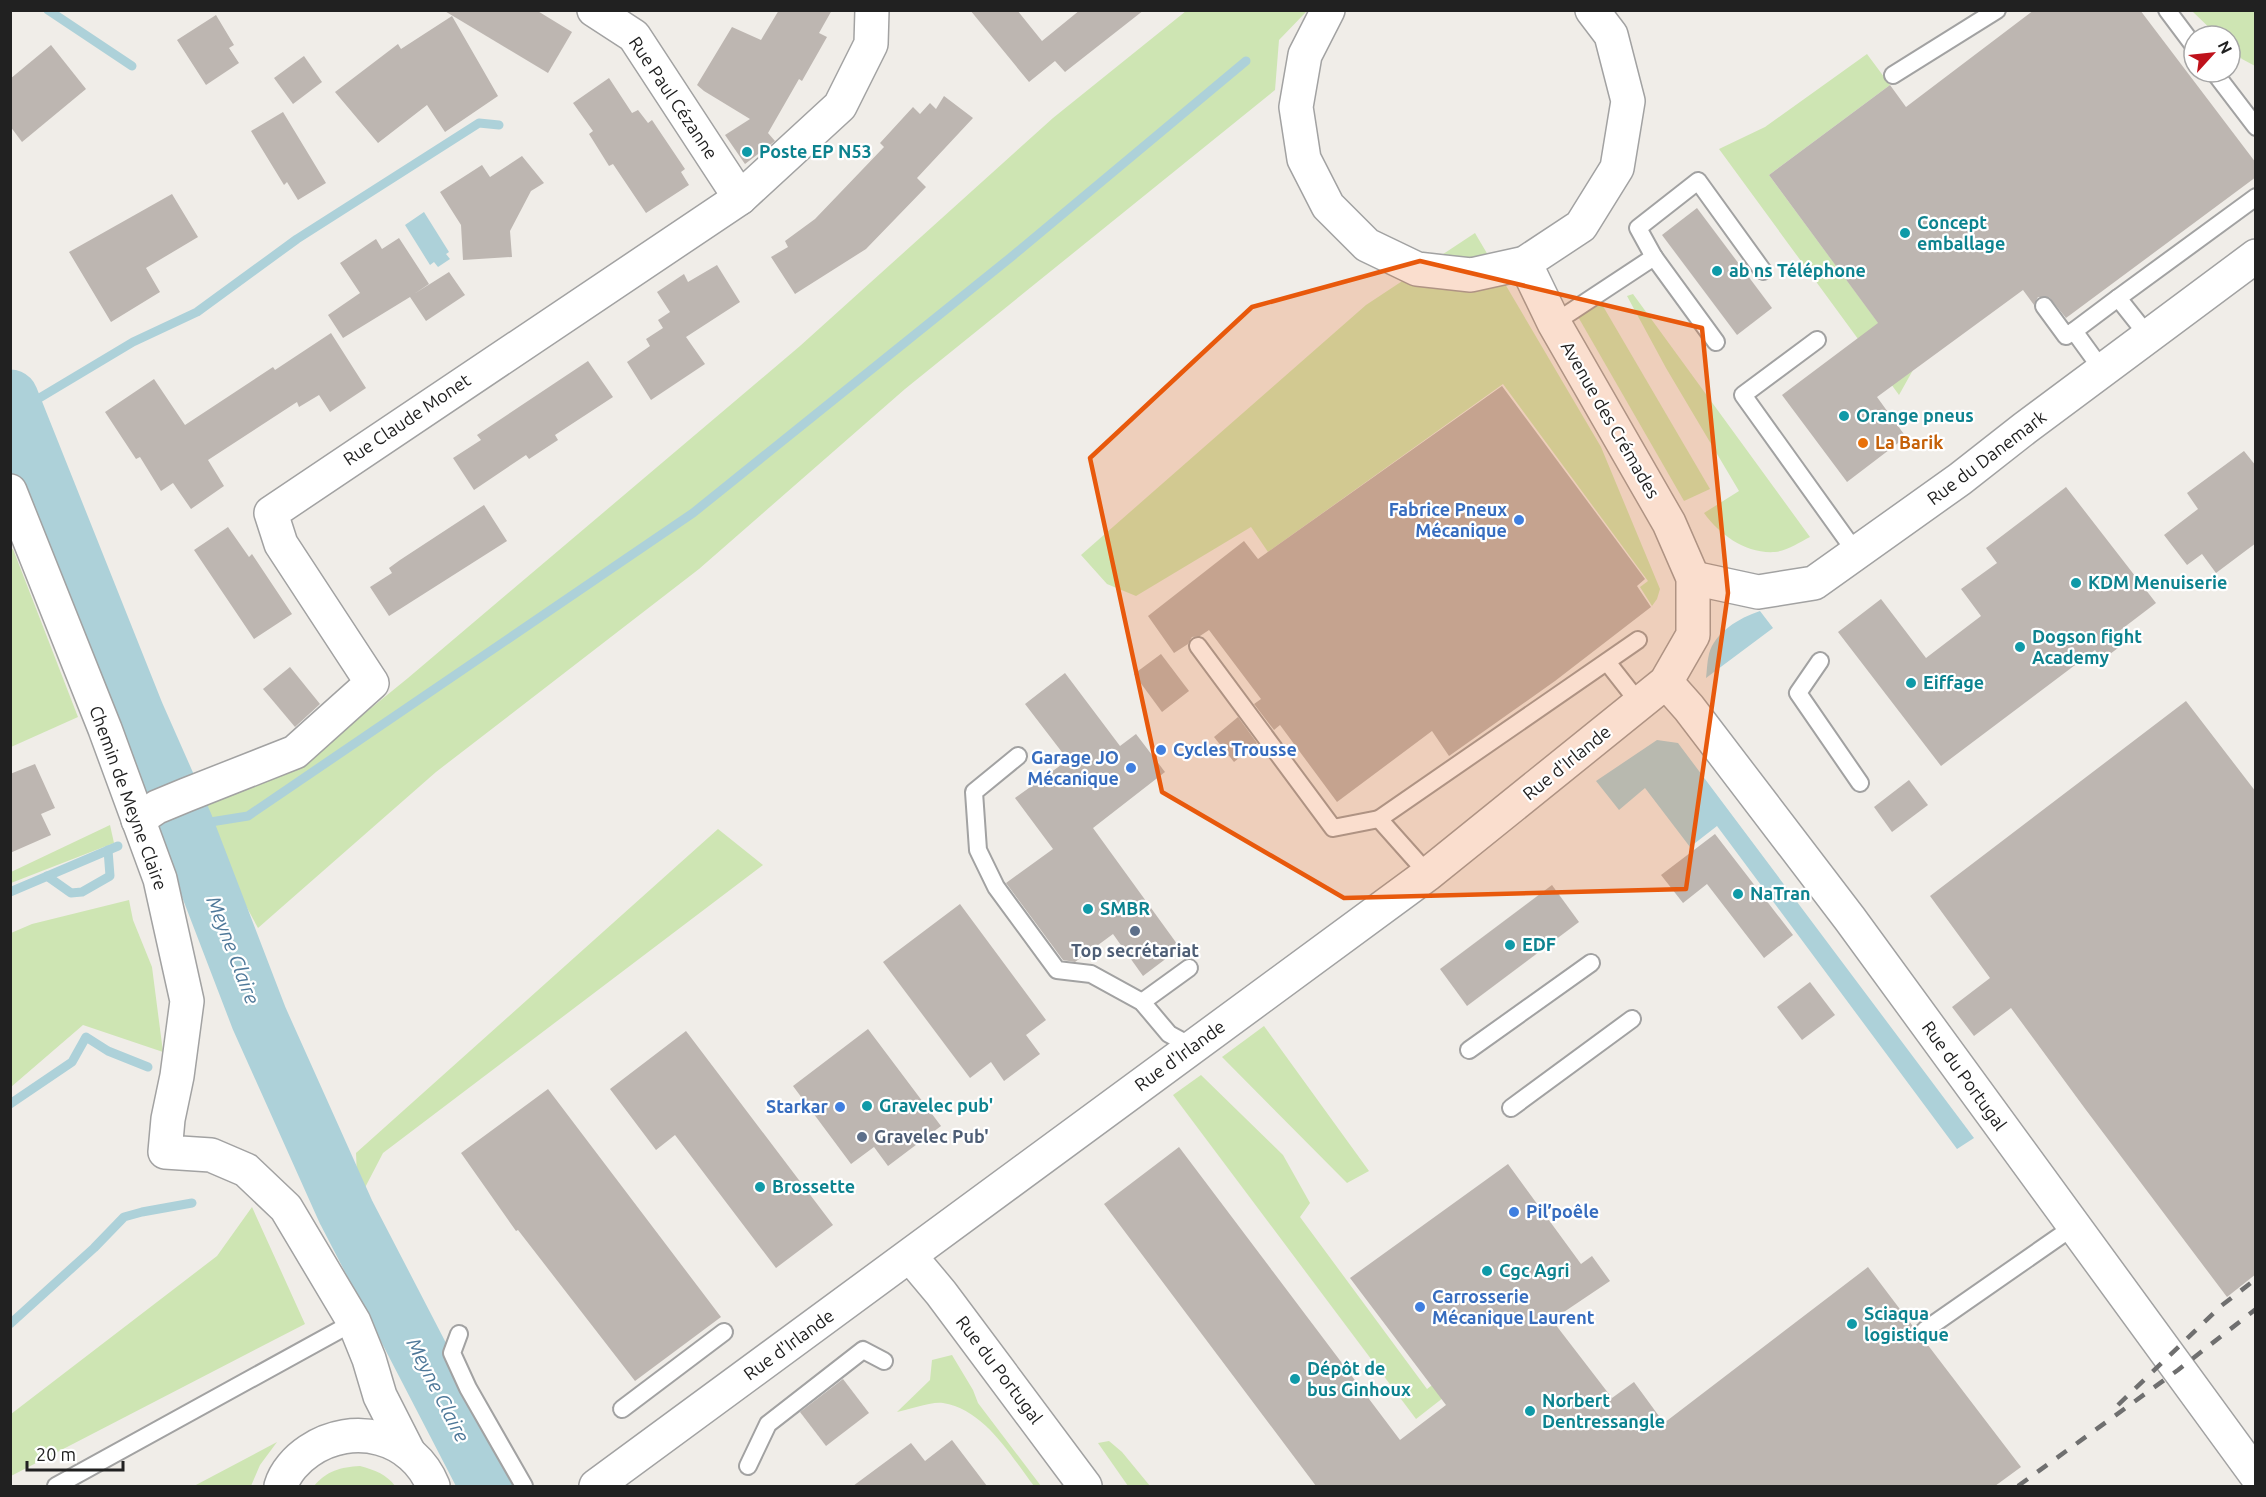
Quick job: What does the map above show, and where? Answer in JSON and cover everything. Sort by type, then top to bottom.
[{"type":"street","name":"Rue Paul Cézanne","points":[[594,10],[634,36],[740,198]]},
{"type":"street","name":"Rue Claude Monet","points":[[161,807],[294,752],[372,683],[281,544],[271,513],[740,198],[840,106],[871,44],[872,10]]},
{"type":"street","points":[[1328,10],[1305,55],[1296,107],[1304,159],[1328,206],[1367,245],[1417,268],[1471,275],[1525,263],[1581,226],[1617,168],[1628,101],[1611,35],[1592,10]]},
{"type":"street","name":"Rue du Danemark","points":[[1694,578],[1758,592],[1814,583],[1951,486],[2256,256]]},
{"type":"street","name":"Avenue des Crémades","points":[[1525,263],[1554,323],[1669,523],[1694,578]]},
{"type":"street","name":"Chemin de Meyne Claire","points":[[10,491],[105,729],[161,807],[160,879],[188,1001],[168,1119],[165,1152],[211,1155],[246,1170],[286,1208],[354,1322]]},
{"type":"street","name":"Rue d'Irlande","points":[[596,1486],[1428,874],[1640,704],[1666,682],[1693,635],[1694,578]]},
{"type":"street","name":"Rue du Portugal","points":[[1666,682],[1689,708],[1850,919],[2256,1475]]},
{"type":"street","name":"Rue du Portugal","points":[[910,1256],[941,1293],[1085,1486]]},
{"type":"street","points":[[354,1322],[369,1359],[380,1396],[409,1453],[429,1475],[433,1486]]},
{"type":"street","points":[[348,1435],[364,1419],[380,1396]]},
{"type":"street","points":[[280,1486],[299,1458],[322,1443],[348,1435],[370,1436],[391,1442],[409,1453]]},
{"type":"lane","points":[[1893,75],[1997,10]]},
{"type":"lane","points":[[2167,10],[2182,30]]},
{"type":"lane","points":[[2223,84],[2256,127]]},
{"type":"lane","points":[[1716,342],[1654,257],[1638,228],[1698,181],[1763,271]]},
{"type":"lane","points":[[2044,306],[2066,336],[2256,197]]},
{"type":"lane","points":[[1554,323],[1654,257]]},
{"type":"lane","points":[[2118,298],[2149,337]]},
{"type":"lane","points":[[2074,331],[2103,371]]},
{"type":"lane","points":[[1817,340],[1743,396],[1857,554]]},
{"type":"lane","points":[[1198,646],[1333,828],[1379,819],[1638,640]]},
{"type":"lane","points":[[1820,661],[1798,693],[1860,783]]},
{"type":"lane","points":[[1607,662],[1640,704]]},
{"type":"lane","points":[[1018,756],[974,792],[978,850],[996,886],[1056,970],[1091,974],[1142,1002],[1169,1034],[1193,1047]]},
{"type":"lane","points":[[1379,819],[1428,874]]},
{"type":"lane","points":[[1469,1050],[1591,963]]},
{"type":"lane","points":[[1142,1002],[1189,968]]},
{"type":"lane","points":[[1511,1108],[1632,1019]]},
{"type":"lane","points":[[1925,1330],[2073,1227]]},
{"type":"lane","points":[[56,1486],[354,1322]]},
{"type":"lane","points":[[622,1409],[724,1332]]},
{"type":"lane","points":[[459,1334],[452,1353],[468,1388],[524,1486]]},
{"type":"lane","points":[[748,1466],[768,1424],[863,1350],[884,1361]]},
{"type":"highlighted area","points":[[1420,261],[1702,328],[1728,593],[1686,889],[1344,898],[1162,792],[1090,458],[1252,307]]},
{"type":"green space","points":[[1186,11],[1307,11],[1279,40],[1275,90],[905,389],[699,569],[436,772],[258,928],[191,805],[312,756],[408,678],[800,346],[1053,118]]},
{"type":"green space","points":[[2192,11],[2255,11],[2255,66],[2242,59],[2242,24],[2206,24]]},
{"type":"green space","points":[[1867,54],[1890,85],[1769,175],[1913,370],[1899,395],[1719,149],[1765,127]]},
{"type":"green space","points":[[1475,233],[1601,447],[1660,589],[1652,606],[1640,587],[1648,581],[1503,384],[1268,552],[1251,527],[1136,596],[1107,584],[1081,555],[1366,305]]},
{"type":"green space","points":[[1633,294],[1810,537],[1780,551],[1754,550],[1726,536],[1704,513],[1739,491],[1666,368],[1627,296]]},
{"type":"green space","points":[[1600,301],[1710,489],[1684,501],[1577,315]]},
{"type":"green space","points":[[13,549],[78,717],[11,747],[10,550]]},
{"type":"green space","points":[[110,825],[114,843],[11,883],[11,872]]},
{"type":"green space","points":[[718,829],[763,865],[383,1153],[358,1201],[356,1153]]},
{"type":"green space","points":[[129,900],[133,920],[152,967],[163,1052],[83,1025],[11,1087],[11,933],[32,924]]},
{"type":"green space","points":[[1264,1026],[1369,1171],[1347,1183],[1222,1057]]},
{"type":"green space","points":[[1201,1075],[1283,1155],[1310,1203],[1300,1217],[1427,1389],[1488,1343],[1498,1355],[1416,1419],[1173,1095]]},
{"type":"green space","points":[[252,1207],[305,1324],[11,1476],[11,1414],[217,1256]]},
{"type":"green space","points":[[952,1355],[978,1403],[1041,1486],[1034,1486],[1006,1448],[984,1424],[958,1407],[938,1403],[897,1412],[930,1380],[932,1360]]},
{"type":"green space","points":[[1109,1441],[1122,1452],[1150,1486],[1128,1486],[1098,1443]]},
{"type":"green space","points":[[277,1442],[260,1465],[251,1486],[194,1486]]},
{"type":"green space","points":[[360,1466],[380,1473],[395,1486],[314,1486],[334,1471]]},
{"type":"water","points":[[424,212],[449,252],[446,254],[450,259],[438,267],[434,262],[430,265],[405,225]]},
{"type":"water","points":[[1760,611],[1773,628],[1706,678],[1709,654],[1717,639],[1736,622]]},
{"type":"water","points":[[1657,740],[1678,743],[1974,1138],[1957,1149],[1717,826],[1690,847],[1645,788],[1619,810],[1596,781]]},
{"type":"building","points":[[443,10],[536,10],[572,32],[548,73]]},
{"type":"building","points":[[779,10],[832,10],[819,33],[827,37],[802,81],[799,79],[768,133],[775,141],[745,164],[725,135],[750,119],[697,85],[732,27],[761,40]]},
{"type":"building","points":[[970,10],[1017,10],[1042,41],[1080,10],[1144,10],[1065,72],[1055,61],[1029,82]]},
{"type":"building","points":[[2034,10],[2140,10],[2182,65],[2182,84],[2196,84],[2256,163],[2256,177],[2066,318],[2049,297],[2038,297],[2034,305],[2023,290],[1877,397],[1906,437],[1847,482],[1782,395],[1878,323],[1769,175],[1890,85],[1906,107]]},
{"type":"building","points":[[216,15],[234,45],[229,48],[239,63],[206,85],[177,40]]},
{"type":"building","points":[[452,16],[498,96],[445,132],[427,105],[378,143],[335,92],[398,44],[401,49]]},
{"type":"building","points":[[51,45],[86,89],[22,142],[10,126],[10,79]]},
{"type":"building","points":[[304,56],[322,82],[293,104],[274,78]]},
{"type":"building","points":[[609,78],[632,113],[638,110],[648,123],[652,120],[685,169],[681,172],[689,185],[646,213],[613,164],[609,166],[589,134],[593,131],[573,103]]},
{"type":"building","points":[[944,96],[973,118],[917,178],[926,187],[866,249],[795,294],[771,257],[788,247],[785,241],[815,219],[884,147],[880,143],[913,107],[920,114],[930,103],[936,109]]},
{"type":"building","points":[[283,112],[326,183],[298,200],[287,182],[284,185],[251,131]]},
{"type":"building","points":[[522,156],[544,183],[531,191],[510,231],[512,257],[463,260],[461,225],[440,192],[482,165],[490,177]]},
{"type":"building","points":[[172,194],[198,237],[146,268],[160,292],[111,322],[69,252]]},
{"type":"building","name":"ab ns Téléphone","points":[[1697,208],[1772,308],[1737,335],[1662,235]]},
{"type":"building","points":[[399,238],[429,284],[414,294],[449,272],[465,295],[426,321],[410,297],[343,338],[328,315],[360,293],[340,263],[376,239],[382,249]]},
{"type":"building","points":[[717,265],[740,302],[686,337],[705,364],[651,400],[627,362],[650,346],[646,339],[663,328],[658,320],[670,312],[657,292],[684,274],[688,282]]},
{"type":"building","points":[[331,333],[366,388],[330,412],[319,395],[299,407],[297,402],[208,460],[224,486],[191,509],[173,483],[161,491],[140,457],[136,459],[105,412],[154,379],[185,425],[273,367],[275,370]]},
{"type":"building","points":[[588,361],[613,397],[555,435],[558,440],[529,459],[526,455],[474,490],[453,458],[481,440],[477,435]]},
{"type":"building","points":[[1502,386],[1645,579],[1637,586],[1651,607],[1555,681],[1449,756],[1432,731],[1337,802],[1280,725],[1274,730],[1254,704],[1261,699],[1209,630],[1200,636],[1192,637],[1188,644],[1174,653],[1148,616],[1244,541],[1258,559]]},
{"type":"building","points":[[2244,451],[2256,466],[2256,543],[2216,573],[2202,554],[2187,565],[2164,535],[2198,509],[2187,493]]},
{"type":"building","points":[[2066,487],[2156,603],[2114,635],[2122,645],[2102,660],[2095,650],[1941,766],[1838,632],[1881,599],[1926,658],[1981,616],[1961,589],[1997,563],[1986,548]]},
{"type":"building","points":[[484,505],[507,541],[389,616],[370,587],[392,573],[389,568],[400,560]]},
{"type":"building","points":[[228,527],[249,557],[252,554],[292,614],[254,639],[194,550]]},
{"type":"building","points":[[1161,654],[1189,691],[1162,712],[1134,674]]},
{"type":"building","points":[[290,667],[320,704],[295,727],[263,689]]},
{"type":"building","points":[[1065,673],[1120,746],[1136,734],[1165,772],[1093,828],[1180,948],[1143,976],[1113,934],[1075,962],[1063,960],[1006,883],[1053,849],[1015,798],[1068,760],[1025,704]]},
{"type":"building","points":[[2186,701],[2256,792],[2256,1274],[2227,1297],[2011,1008],[1974,1036],[1952,1007],[1990,978],[1930,896]]},
{"type":"building","points":[[1238,717],[1257,743],[1234,762],[1214,737]]},
{"type":"building","points":[[35,764],[55,808],[41,814],[51,835],[10,853],[10,774]]},
{"type":"building","points":[[1909,780],[1928,805],[1892,832],[1874,807]]},
{"type":"building","name":"NaTran","points":[[1715,834],[1793,935],[1764,958],[1707,884],[1683,903],[1661,875]]},
{"type":"building","name":"EDF","points":[[1552,885],[1579,922],[1467,1006],[1440,969]]},
{"type":"building","points":[[960,904],[1046,1020],[1026,1035],[1040,1054],[1004,1081],[991,1062],[970,1078],[883,962]]},
{"type":"building","points":[[1810,982],[1835,1015],[1802,1040],[1777,1007]]},
{"type":"building","name":"Gravelec pub'","points":[[868,1029],[941,1126],[888,1166],[874,1147],[851,1164],[793,1086]]},
{"type":"building","name":"Brossette","points":[[686,1031],[833,1225],[776,1268],[675,1135],[656,1150],[610,1089]]},
{"type":"building","points":[[548,1089],[721,1317],[635,1381],[518,1230],[516,1231],[461,1153]]},
{"type":"building","points":[[1179,1147],[1400,1440],[1446,1405],[1350,1278],[1508,1164],[1581,1264],[1592,1256],[1610,1281],[1552,1320],[1612,1398],[1634,1382],[1664,1423],[1868,1267],[1915,1329],[1917,1336],[1924,1340],[2021,1467],[1995,1486],[1316,1486],[1104,1204]]},
{"type":"building","points":[[843,1379],[869,1413],[826,1446],[800,1412]]},
{"type":"building","points":[[952,1440],[987,1486],[853,1486],[911,1443],[925,1461]]},
{"type":"waterway","points":[[48,10],[132,66]]},
{"type":"waterway","points":[[173,828],[248,816],[693,513],[1010,258],[1246,61]]},
{"type":"waterway","points":[[16,412],[133,342],[197,312],[297,239],[479,123],[499,125]]},
{"type":"waterway","name":"Meyne Claire","points":[[10,398],[136,714],[185,825],[259,1018],[346,1212],[488,1486]]},
{"type":"waterway","points":[[10,892],[118,846]]},
{"type":"waterway","points":[[47,876],[71,893],[82,892],[110,876],[108,850]]},
{"type":"waterway","points":[[10,1104],[72,1062],[86,1037],[108,1051],[148,1067]]},
{"type":"waterway","points":[[10,1324],[94,1248],[124,1217],[192,1203]]},
{"type":"railway","points":[[2118,1405],[2221,1306],[2256,1279]]},
{"type":"railway","points":[[2018,1486],[2178,1370],[2256,1309]]},
{"type":"place","name":"Poste EP N53","points":[[747,152]]},
{"type":"place","name":"Concept emballage","points":[[1905,233]]},
{"type":"place","name":"ab ns Téléphone","points":[[1717,271]]},
{"type":"place","name":"Orange pneus","points":[[1844,416]]},
{"type":"place","name":"La Barik","points":[[1863,443]]},
{"type":"place","name":"Fabrice Pneux Mécanique","points":[[1519,520]]},
{"type":"place","name":"KDM Menuiserie","points":[[2076,583]]},
{"type":"place","name":"Dogson fight Academy","points":[[2020,647]]},
{"type":"place","name":"Eiffage","points":[[1911,683]]},
{"type":"place","name":"Cycles Trousse","points":[[1161,750]]},
{"type":"place","name":"Garage JO Mécanique","points":[[1131,768]]},
{"type":"place","name":"NaTran","points":[[1738,894]]},
{"type":"place","name":"SMBR","points":[[1088,909]]},
{"type":"place","name":"Top secrétariat","points":[[1135,931]]},
{"type":"place","name":"EDF","points":[[1510,945]]},
{"type":"place","name":"Gravelec pub'","points":[[867,1106]]},
{"type":"place","name":"Starkar","points":[[840,1107]]},
{"type":"place","name":"Gravelec Pub'","points":[[862,1137]]},
{"type":"place","name":"Brossette","points":[[760,1187]]},
{"type":"place","name":"Pil’poêle","points":[[1514,1212]]},
{"type":"place","name":"Cgc Agri","points":[[1487,1271]]},
{"type":"place","name":"Carrosserie Mécanique Laurent","points":[[1420,1307]]},
{"type":"place","name":"Sciaqua logistique","points":[[1852,1324]]},
{"type":"place","name":"Dépôt de bus Ginhoux","points":[[1295,1379]]},
{"type":"place","name":"Norbert Dentressangle","points":[[1530,1411]]}]
